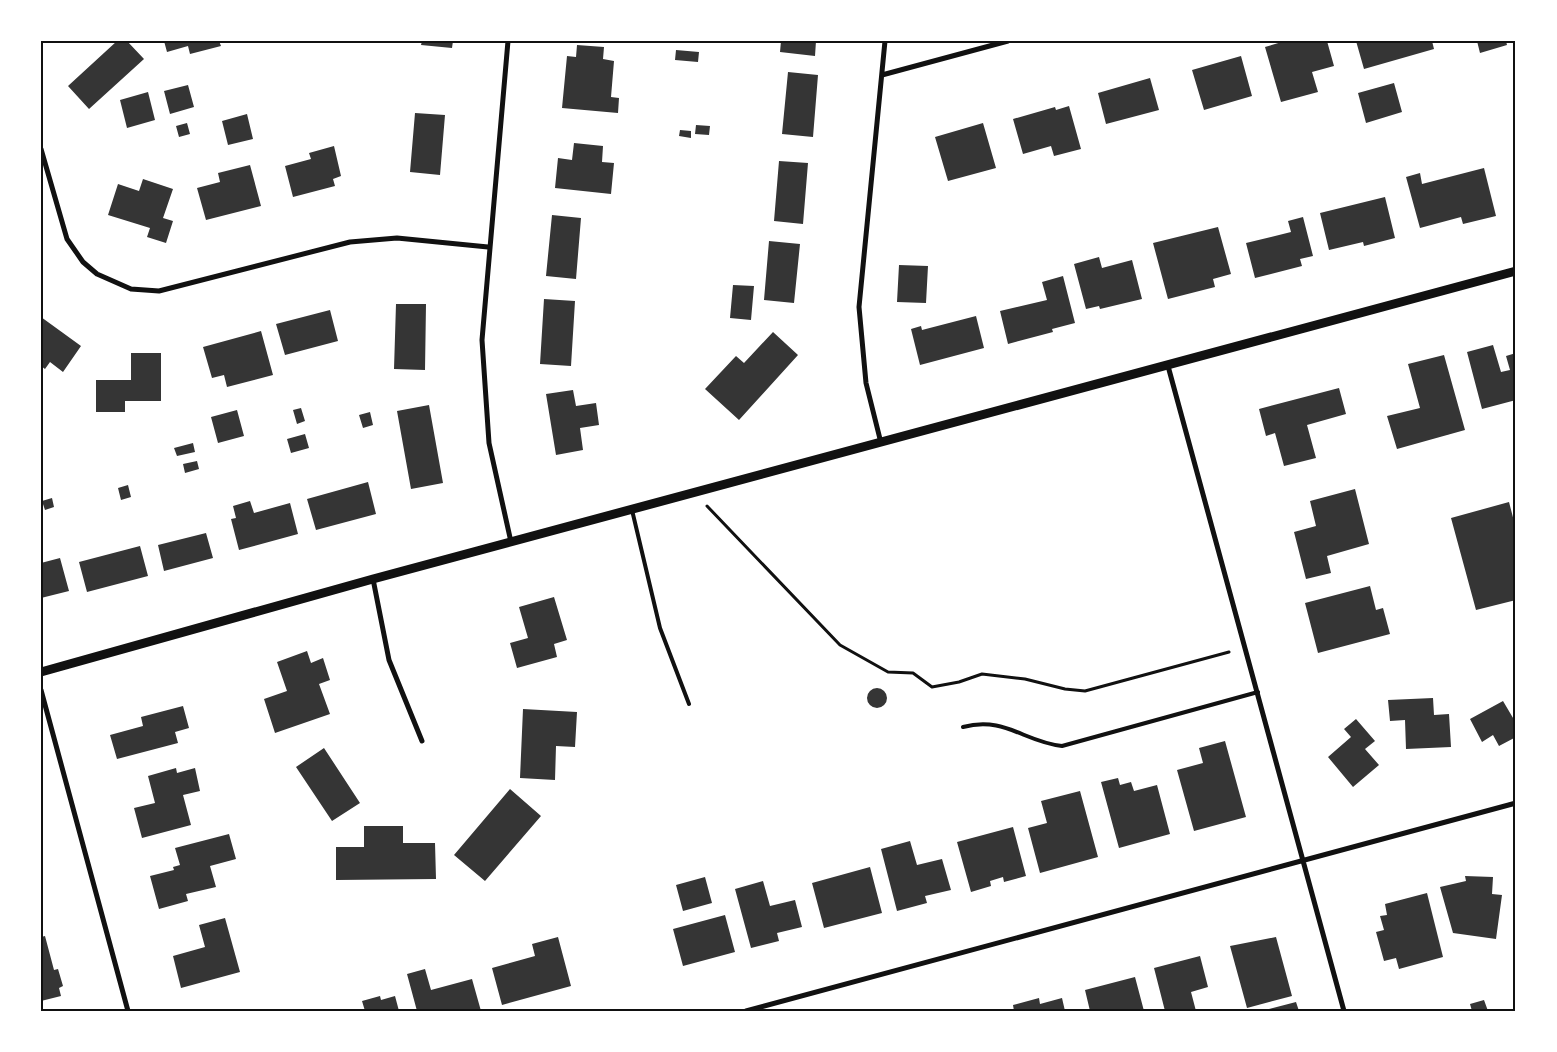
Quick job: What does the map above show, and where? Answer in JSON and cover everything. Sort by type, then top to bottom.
[{"type":"street","points":[[508,41],[488,247],[482,340],[488,434],[511,542]]},
{"type":"street","points":[[881,443],[866,383],[859,307],[885,41]]},
{"type":"street","points":[[882,75],[1008,41]]},
{"type":"street","points":[[41,149],[67,239],[97,274],[131,289],[159,290],[350,242],[397,238],[488,247]]},
{"type":"street","points":[[41,672],[372,579],[1516,271]]},
{"type":"street","points":[[1168,366],[1344,1011]]},
{"type":"street","points":[[372,579],[389,660],[422,741]]},
{"type":"street","points":[[41,690],[128,1011]]},
{"type":"street","points":[[746,1011],[1516,803]]},
{"type":"lane","points":[[632,510],[660,628],[689,704]]},
{"type":"lane","points":[[963,727],[992,723],[1048,745],[1062,746],[1258,692]]},
{"type":"path","points":[[695,493],[840,645],[888,672],[913,673],[932,687],[959,682],[982,674],[1025,679],[1065,689],[1085,691],[1245,648]]},
{"type":"building","points":[[117,41],[127,41],[144,59],[89,109],[68,86]]},
{"type":"building","points":[[164,41],[219,41],[221,46],[190,54],[188,46],[167,52]]},
{"type":"building","points":[[422,41],[453,41],[452,48],[421,45]]},
{"type":"building","points":[[781,41],[816,41],[815,56],[780,52]]},
{"type":"building","points":[[1285,41],[1327,41],[1334,66],[1312,72],[1318,92],[1281,102],[1265,47]]},
{"type":"building","points":[[1356,41],[1432,41],[1434,49],[1364,69]]},
{"type":"building","points":[[1477,41],[1506,41],[1507,45],[1480,53]]},
{"type":"building","points":[[577,45],[604,47],[603,59],[614,61],[611,97],[619,98],[618,113],[562,108],[567,56],[576,57]]},
{"type":"building","points":[[676,50],[699,52],[698,62],[675,60]]},
{"type":"building","points":[[1241,56],[1252,96],[1204,110],[1192,70]]},
{"type":"building","points":[[788,72],[818,75],[813,137],[782,134]]},
{"type":"building","points":[[1150,78],[1159,110],[1106,124],[1098,93]]},
{"type":"building","points":[[1394,83],[1402,112],[1366,123],[1358,93]]},
{"type":"building","points":[[188,85],[194,107],[170,114],[164,91]]},
{"type":"building","points":[[148,92],[155,120],[127,128],[120,100]]},
{"type":"building","points":[[1069,106],[1081,149],[1054,156],[1051,146],[1023,154],[1013,119],[1055,107],[1056,110]]},
{"type":"building","points":[[415,113],[445,115],[440,175],[410,172]]},
{"type":"building","points":[[247,114],[253,139],[228,145],[222,121]]},
{"type":"building","points":[[187,123],[190,134],[179,137],[176,126]]},
{"type":"building","points":[[983,123],[996,168],[948,181],[935,137]]},
{"type":"building","points":[[696,125],[710,126],[709,135],[695,134]]},
{"type":"building","points":[[680,130],[691,131],[691,138],[679,136]]},
{"type":"building","points":[[574,143],[603,146],[602,162],[614,163],[611,194],[555,188],[558,158],[572,160]]},
{"type":"building","points":[[334,146],[341,176],[333,179],[335,186],[293,197],[285,166],[311,159],[309,153]]},
{"type":"building","points":[[779,161],[808,163],[803,224],[774,221]]},
{"type":"building","points":[[250,165],[261,206],[206,220],[197,188],[220,182],[218,173]]},
{"type":"building","points":[[1484,168],[1496,216],[1463,224],[1461,217],[1420,228],[1406,177],[1420,173],[1422,184]]},
{"type":"building","points":[[143,179],[173,189],[163,218],[173,221],[166,243],[147,237],[150,228],[108,215],[118,184],[139,191]]},
{"type":"building","points":[[1385,197],[1395,238],[1364,246],[1363,242],[1329,250],[1320,213]]},
{"type":"building","points":[[552,215],[581,218],[576,279],[546,276]]},
{"type":"building","points":[[1303,217],[1313,256],[1300,259],[1302,266],[1255,278],[1246,243],[1291,232],[1288,221]]},
{"type":"building","points":[[1218,227],[1231,274],[1213,279],[1215,287],[1168,299],[1153,243]]},
{"type":"building","points":[[769,241],[800,244],[794,303],[764,300]]},
{"type":"building","points":[[1099,257],[1102,268],[1132,260],[1142,299],[1100,309],[1099,306],[1086,309],[1074,264]]},
{"type":"building","points":[[899,265],[928,266],[926,303],[897,302]]},
{"type":"building","points":[[1063,276],[1075,323],[1052,329],[1053,332],[1008,344],[1000,311],[1047,300],[1042,282]]},
{"type":"building","points":[[733,285],[754,286],[751,320],[730,318]]},
{"type":"building","points":[[544,299],[575,301],[571,366],[540,364]]},
{"type":"building","points":[[396,304],[426,304],[425,370],[394,369]]},
{"type":"building","points":[[330,310],[338,341],[285,355],[276,324]]},
{"type":"building","points":[[976,316],[984,348],[920,365],[911,329],[921,326],[922,330]]},
{"type":"building","points":[[41,317],[81,346],[63,372],[50,362],[45,369],[41,366]]},
{"type":"building","points":[[261,331],[273,375],[227,387],[224,375],[212,378],[203,347]]},
{"type":"building","points":[[773,332],[798,355],[739,420],[705,389],[736,356],[744,363]]},
{"type":"building","points":[[1493,345],[1501,372],[1510,370],[1506,356],[1516,353],[1516,400],[1482,409],[1467,352]]},
{"type":"building","points":[[131,353],[161,353],[161,401],[125,401],[125,412],[96,412],[96,380],[131,380]]},
{"type":"building","points":[[1444,355],[1465,430],[1397,449],[1387,416],[1420,408],[1408,364]]},
{"type":"building","points":[[1339,388],[1346,414],[1307,425],[1316,458],[1284,466],[1275,433],[1266,436],[1259,409]]},
{"type":"building","points":[[573,390],[576,406],[596,403],[599,425],[580,428],[583,450],[556,455],[546,394]]},
{"type":"building","points":[[429,405],[443,483],[411,489],[397,411]]},
{"type":"building","points":[[301,408],[305,421],[297,424],[293,410]]},
{"type":"building","points":[[237,410],[244,436],[218,443],[211,417]]},
{"type":"building","points":[[370,412],[373,425],[363,428],[359,415]]},
{"type":"building","points":[[305,434],[309,448],[291,453],[287,439]]},
{"type":"building","points":[[193,443],[195,452],[177,456],[174,448]]},
{"type":"building","points":[[197,461],[199,469],[185,473],[183,464]]},
{"type":"building","points":[[368,482],[376,514],[316,530],[307,499]]},
{"type":"building","points":[[128,485],[131,497],[121,500],[118,488]]},
{"type":"building","points":[[1355,489],[1369,544],[1327,556],[1331,573],[1306,579],[1294,532],[1316,526],[1310,501]]},
{"type":"building","points":[[52,498],[54,507],[45,510],[42,501]]},
{"type":"building","points":[[250,501],[254,513],[290,503],[298,534],[239,550],[231,519],[236,518],[233,506]]},
{"type":"building","points":[[1509,502],[1516,529],[1516,600],[1476,610],[1451,518]]},
{"type":"building","points":[[206,533],[213,558],[164,571],[158,545]]},
{"type":"building","points":[[140,546],[148,576],[87,592],[79,562]]},
{"type":"building","points":[[60,558],[69,591],[41,598],[41,563]]},
{"type":"building","points":[[1370,586],[1376,610],[1383,608],[1390,634],[1318,653],[1305,603]]},
{"type":"building","points":[[554,597],[567,640],[554,644],[557,657],[517,668],[510,643],[528,638],[519,607]]},
{"type":"building","points":[[307,651],[311,663],[323,658],[330,680],[319,684],[330,714],[275,733],[264,699],[287,691],[277,662]]},
{"type":"building","points":[[877,688],[884,691],[887,698],[884,705],[877,708],[870,705],[867,698],[870,691]]},
{"type":"building","points":[[1433,698],[1434,715],[1449,714],[1451,747],[1406,749],[1405,720],[1390,721],[1388,700]]},
{"type":"building","points":[[1503,701],[1516,723],[1516,737],[1499,746],[1493,735],[1482,742],[1470,719]]},
{"type":"building","points":[[183,706],[189,728],[175,732],[178,743],[117,759],[110,735],[143,726],[141,717]]},
{"type":"building","points":[[523,709],[577,712],[575,747],[556,746],[555,780],[520,778]]},
{"type":"building","points":[[1356,719],[1375,741],[1365,749],[1379,765],[1353,787],[1328,757],[1351,737],[1344,729]]},
{"type":"building","points":[[1225,741],[1246,817],[1194,831],[1177,770],[1203,763],[1199,748]]},
{"type":"building","points":[[324,748],[360,803],[332,821],[296,767]]},
{"type":"building","points":[[176,768],[177,773],[195,768],[200,791],[183,795],[191,825],[142,838],[134,808],[155,803],[148,776]]},
{"type":"building","points":[[1118,778],[1120,785],[1131,782],[1134,791],[1157,785],[1170,834],[1119,848],[1101,782]]},
{"type":"building","points":[[510,789],[541,816],[485,881],[454,855]]},
{"type":"building","points":[[1080,791],[1098,857],[1040,873],[1028,828],[1047,823],[1041,801]]},
{"type":"building","points":[[364,826],[403,826],[403,843],[435,843],[436,879],[336,880],[336,847],[364,847]]},
{"type":"building","points":[[1013,827],[1026,876],[1004,882],[1003,877],[990,881],[991,886],[971,892],[957,842]]},
{"type":"building","points":[[229,834],[236,859],[210,866],[216,887],[186,894],[188,901],[159,909],[150,876],[174,870],[173,867],[180,865],[175,848]]},
{"type":"building","points":[[910,841],[917,865],[942,859],[951,890],[925,896],[927,903],[897,911],[881,849]]},
{"type":"building","points":[[870,867],[882,913],[824,928],[812,883]]},
{"type":"building","points":[[1465,876],[1493,877],[1492,894],[1502,895],[1496,939],[1453,933],[1440,887],[1466,881]]},
{"type":"building","points":[[705,877],[712,903],[683,911],[676,885]]},
{"type":"building","points":[[763,881],[770,906],[795,900],[802,927],[777,933],[779,941],[751,948],[735,889]]},
{"type":"building","points":[[1427,893],[1443,957],[1399,969],[1396,958],[1384,961],[1376,932],[1384,930],[1380,916],[1387,915],[1385,904]]},
{"type":"building","points":[[725,915],[735,952],[683,966],[673,929]]},
{"type":"building","points":[[225,918],[240,972],[181,988],[173,956],[205,947],[199,925]]},
{"type":"building","points":[[45,936],[54,970],[58,969],[63,986],[59,988],[61,996],[41,1001],[41,937]]},
{"type":"building","points":[[558,937],[571,986],[502,1005],[492,968],[535,956],[532,944]]},
{"type":"building","points":[[1276,937],[1292,996],[1247,1008],[1230,946]]},
{"type":"building","points":[[1200,956],[1208,987],[1191,992],[1196,1011],[1165,1011],[1154,968]]},
{"type":"building","points":[[425,969],[431,990],[472,979],[481,1011],[417,1011],[407,974]]},
{"type":"building","points":[[1135,977],[1144,1011],[1090,1011],[1085,990]]},
{"type":"building","points":[[380,996],[381,1000],[395,996],[399,1011],[365,1011],[362,1001]]},
{"type":"building","points":[[1039,998],[1040,1004],[1062,998],[1065,1011],[1014,1011],[1013,1005]]},
{"type":"building","points":[[1484,1000],[1488,1011],[1472,1011],[1470,1004]]},
{"type":"building","points":[[1296,1002],[1299,1011],[1265,1011],[1265,1010]]}]
